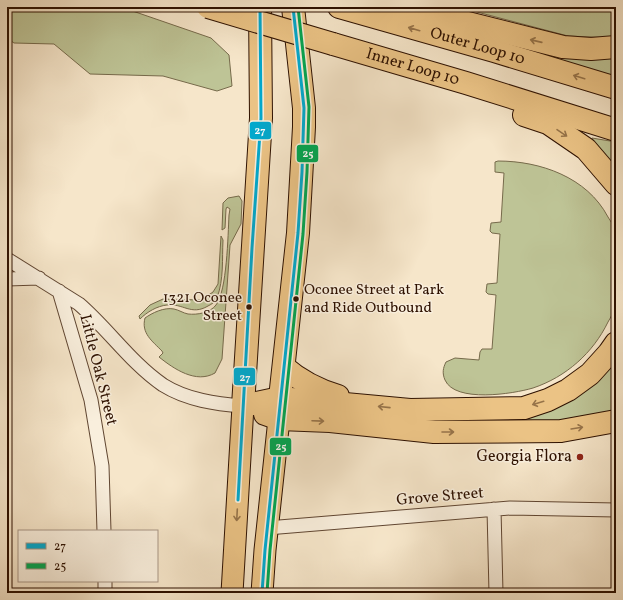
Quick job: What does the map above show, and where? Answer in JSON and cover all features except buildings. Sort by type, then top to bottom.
[{"type":"highway","name":"Inner Loop 10","points":[[208,7],[466,83],[616,130]]},
{"type":"highway","points":[[260,7],[262,118],[243,406],[280,409],[358,404],[410,410],[524,408],[548,400],[568,390],[590,374],[616,343]]},
{"type":"highway","points":[[280,409],[298,233],[304,127],[304,108],[293,7]]},
{"type":"highway","name":"Outer Loop 10","points":[[339,7],[494,51],[616,88]]},
{"type":"highway","points":[[404,7],[563,47],[591,49],[616,47]]},
{"type":"highway","points":[[466,83],[497,105],[548,123],[586,149],[616,184]]},
{"type":"highway","points":[[284,367],[292,374],[315,388],[358,404]]},
{"type":"highway","points":[[280,409],[330,421],[434,432],[561,431],[616,421]]},
{"type":"main road","points":[[232,593],[243,406]]},
{"type":"main road","points":[[262,593],[267,528],[280,409]]},
{"type":"street","points":[[7,259],[60,291],[88,312],[139,365],[164,385],[197,399],[222,405],[243,406]]},
{"type":"street","points":[[7,279],[40,278]]},
{"type":"street","name":"Little Oak Street","points":[[60,291],[92,400],[102,466],[104,530]]},
{"type":"street","name":"Grove Street","points":[[267,528],[510,508],[616,510]]},
{"type":"street","points":[[494,509],[496,593]]},
{"type":"street","points":[[105,582],[105,593]]},
{"type":"green space","points":[[7,7],[121,7],[211,38],[229,55],[232,86],[217,91],[163,76],[90,74],[54,44],[14,43],[7,38]]},
{"type":"green space","points":[[458,7],[616,7],[616,38],[568,36]]},
{"type":"green space","points":[[538,47],[616,57],[616,77],[538,54]]},
{"type":"green space","points":[[592,138],[616,142],[616,171],[591,143]]},
{"type":"green space","points":[[495,162],[530,164],[561,174],[588,191],[599,203],[613,225],[616,233],[617,302],[595,344],[577,362],[557,377],[533,388],[512,393],[485,395],[472,394],[460,392],[451,387],[445,380],[443,371],[446,362],[455,358],[479,360],[482,349],[492,349],[496,295],[488,294],[486,292],[487,284],[497,283],[500,234],[492,233],[490,231],[491,223],[501,222],[504,173],[495,172]]},
{"type":"green space","points":[[239,196],[242,201],[241,224],[230,245],[222,359],[215,373],[208,376],[193,376],[178,370],[159,357],[163,353],[148,336],[144,323],[145,318],[155,312],[166,309],[174,309],[188,314],[199,314],[207,312],[216,305],[220,298],[225,276],[230,209],[227,207],[226,209],[225,228],[222,230],[223,203],[228,198]]},
{"type":"green space","points":[[221,236],[223,240],[222,276],[217,298],[214,302],[202,309],[197,310],[167,305],[152,310],[140,319],[139,316],[150,305],[163,299],[201,300],[213,292],[218,284]]},
{"type":"green space","points":[[616,355],[616,415],[517,426],[516,416]]},
{"type":"transit line","name":"27","points":[[238,500],[261,118],[260,7]]},
{"type":"transit line","name":"27","points":[[262,593],[265,550],[298,233],[302,172],[304,108],[293,7]]},
{"type":"transit line","name":"25","points":[[267,593],[270,550],[303,234],[307,172],[309,107],[298,7]]},
{"type":"place","name":"Oconee Street at Park and Ride Outbound","points":[[296,299]]},
{"type":"place","name":"1321 Oconee Street","points":[[249,307]]},
{"type":"place","name":"Georgia Flora","points":[[580,457]]}]
